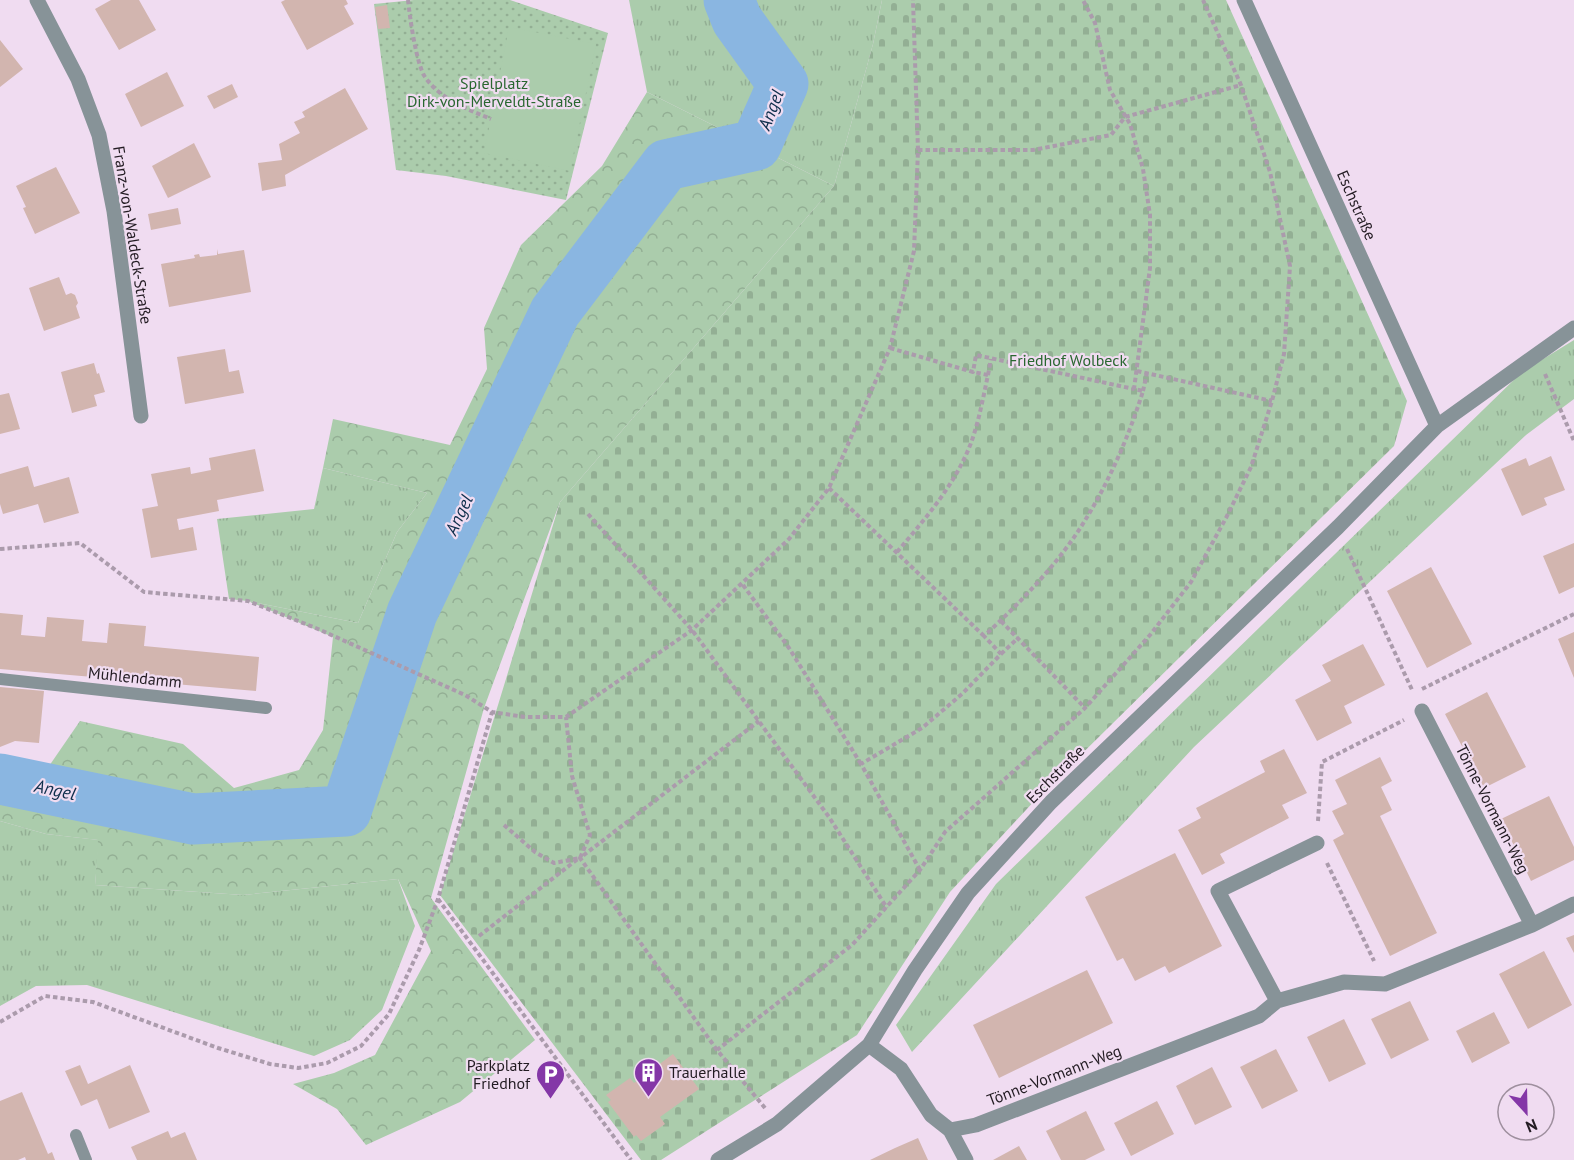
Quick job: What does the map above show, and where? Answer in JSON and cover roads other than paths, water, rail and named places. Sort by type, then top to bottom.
[{"type":"street","name":"Franz-von-Waldeck-Straße","points":[[37,0],[78,80],[99,135],[114,211],[141,416]]},
{"type":"street","name":"Eschstraße","points":[[1244,0],[1437,426]]},
{"type":"street","name":"Eschstraße","points":[[718,1160],[777,1124],[869,1045],[915,970],[968,893],[1050,802],[1338,527],[1437,426],[1574,328]]},
{"type":"street","name":"Tönne-Vormann-Weg","points":[[1422,711],[1532,925]]},
{"type":"street","points":[[1277,1001],[1218,891],[1317,843]]},
{"type":"street","name":"Tönne-Vormann-Weg","points":[[950,1130],[976,1125],[1259,1016],[1277,1001],[1344,982],[1385,984],[1532,925],[1574,904]]},
{"type":"street","points":[[869,1045],[901,1069],[931,1115],[950,1130],[966,1160]]},
{"type":"lane","name":"Mühlendamm","points":[[0,679],[266,708]]},
{"type":"lane","points":[[76,1135],[86,1160]]},
{"type":"waterway","name":"Angel","points":[[0,779],[193,819],[346,811],[412,613],[555,312],[666,165],[756,145],[783,84],[737,20],[729,0]]},
{"type":"place","name":"Trauerhalle","points":[[648,1098]]},
{"type":"place","name":"Parkplatz Friedhof","points":[[551,1100]]},
{"type":"park label","name":"Spielplatz Dirk-von-Merveldt-Straße","points":[[494,92]]},
{"type":"park label","name":"Friedhof Wolbeck","points":[[1068,360]]}]
